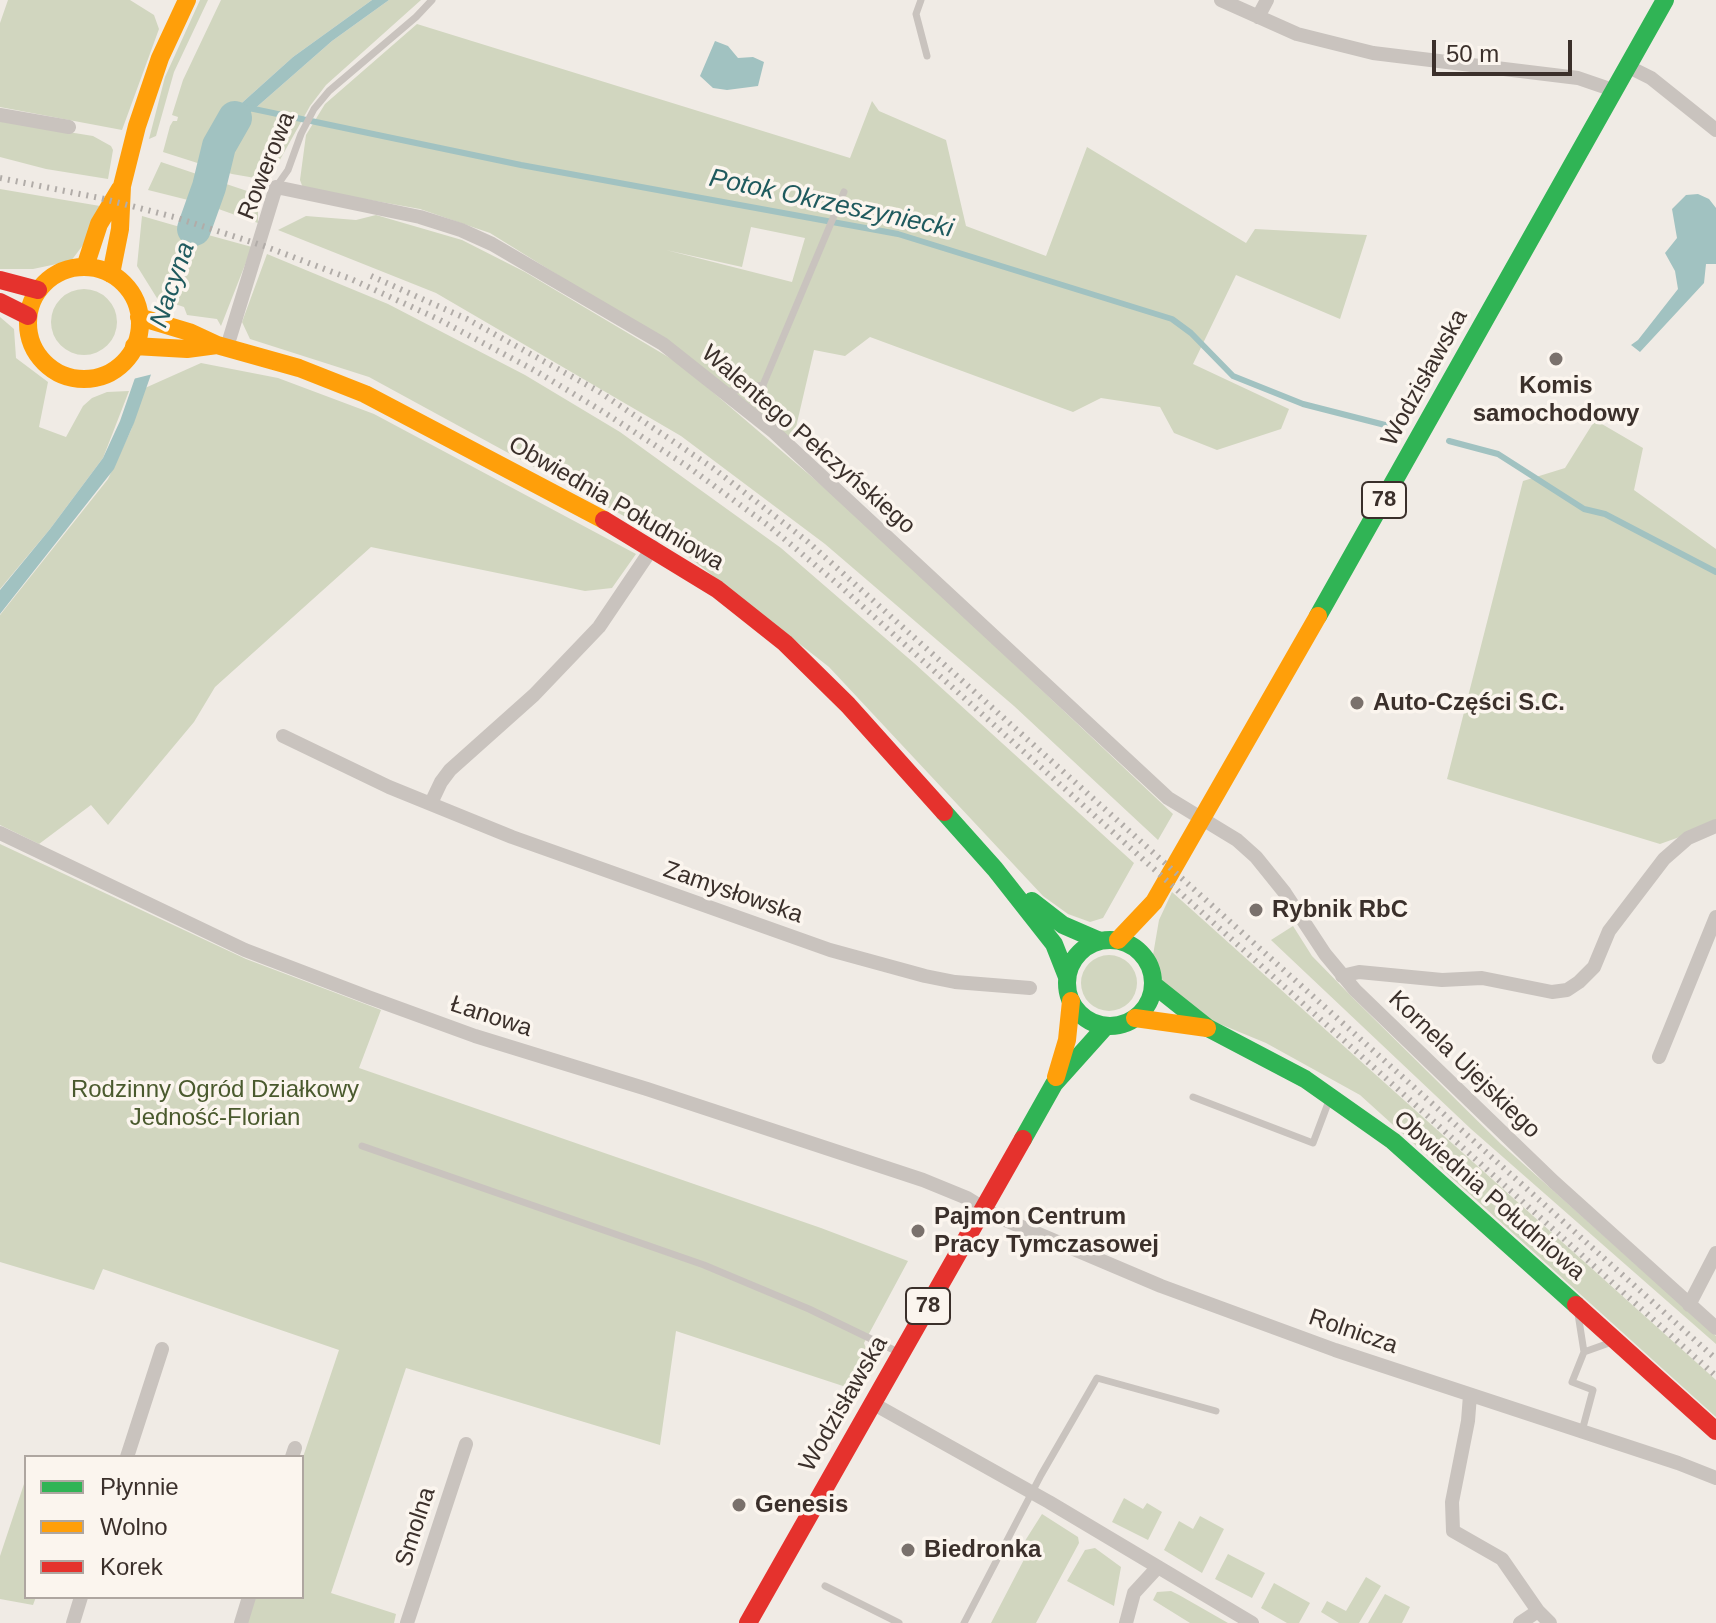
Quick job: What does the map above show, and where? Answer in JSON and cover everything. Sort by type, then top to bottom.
[{"type":"main road","points":[[111,274],[120,229],[122,186],[149,89],[187,0]]},
{"type":"main road","name":"Wodzisławska","points":[[1109,940],[1154,902],[1285,676],[1665,0]]},
{"type":"main road","points":[[85,267],[99,224],[122,186]]},
{"type":"main road","points":[[85,267],[111,274],[133,296],[139,317],[134,346],[123,362],[107,374],[88,378],[58,373],[40,359],[30,338],[28,316],[38,290],[59,273],[85,267]]},
{"type":"main road","points":[[0,280],[38,290]]},
{"type":"main road","points":[[0,302],[28,316]]},
{"type":"main road","name":"Obwiednia Południowa","points":[[139,317],[188,341]]},
{"type":"main road","name":"Obwiednia Południowa","points":[[134,346],[188,341],[222,346],[285,363],[365,394],[653,547],[735,602],[804,661],[848,705],[995,869],[1046,932],[1057,949],[1067,977]]},
{"type":"main road","name":"Obwiednia Południowa","points":[[995,869],[1059,923],[1109,940]]},
{"type":"main road","name":"Wodzisławska","points":[[1146,959],[1154,902]]},
{"type":"main road","points":[[1109,940],[1135,947],[1146,959]]},
{"type":"main road","name":"78","points":[[1071,1001],[1067,977],[1071,963],[1080,952],[1109,940]]},
{"type":"main road","name":"78","points":[[1146,959],[1154,985]]},
{"type":"main road","points":[[1071,1001],[1084,1018],[1106,1026],[1121,1025],[1135,1018],[1148,1004],[1154,985]]},
{"type":"main road","name":"Obwiednia Południowa","points":[[1154,985],[1208,1028],[1268,1058],[1331,1096],[1417,1161],[1716,1431]]},
{"type":"main road","name":"Wodzisławska","points":[[1054,1084],[1067,1040],[1071,1001]]},
{"type":"main road","name":"Obwiednia Południowa","points":[[1135,1018],[1208,1028]]},
{"type":"main road","name":"Wodzisławska","points":[[748,1623],[1054,1084],[1106,1026]]},
{"type":"street","points":[[1221,0],[1297,34],[1373,53],[1585,79],[1613,90]]},
{"type":"street","points":[[1258,17],[1267,0]]},
{"type":"street","points":[[1627,66],[1651,78],[1716,130]]},
{"type":"street","points":[[0,115],[69,127]]},
{"type":"street","name":"Walentego Pełczyńskiego","points":[[276,187],[420,217],[461,230],[492,244],[663,344],[774,432],[1168,798],[1202,819]]},
{"type":"street","name":"Rowerowa","points":[[222,346],[276,187]]},
{"type":"street","points":[[431,803],[450,770],[534,695],[599,627],[653,547]]},
{"type":"street","name":"Zamysłowska","points":[[283,736],[389,787],[512,837],[844,954],[955,982],[1030,988]]},
{"type":"street","name":"Kornela Ujejskiego","points":[[1202,819],[1237,840],[1256,857],[1285,893],[1342,976],[1554,1182],[1716,1328]]},
{"type":"street","points":[[1342,976],[1359,972],[1414,979],[1482,978],[1544,991],[1567,990],[1589,973],[1609,931],[1664,859],[1688,838],[1716,826]]},
{"type":"street","name":"Łanowa","points":[[0,833],[234,945],[340,986],[475,1036],[923,1180],[982,1207]]},
{"type":"street","points":[[1659,1057],[1716,917]]},
{"type":"street","name":"Rolnicza","points":[[982,1207],[996,1216],[1161,1286],[1335,1350],[1716,1478]]},
{"type":"street","points":[[1689,1305],[1716,1253]]},
{"type":"street","points":[[128,1455],[162,1349]]},
{"type":"street","points":[[1470,1395],[1452,1502],[1453,1531],[1502,1559],[1550,1623]]},
{"type":"street","points":[[872,1403],[1252,1623]]},
{"type":"street","name":"Smolna","points":[[407,1623],[466,1444]]},
{"type":"street","points":[[1126,1623],[1134,1593],[1157,1568]]},
{"type":"street","points":[[73,1623],[80,1599]]},
{"type":"street","points":[[241,1623],[248,1599]]},
{"type":"street","points":[[1520,1623],[1538,1611]]},
{"type":"lane","name":"Rowerowa","points":[[276,187],[288,170],[312,113],[329,91],[432,0]]},
{"type":"lane","points":[[921,0],[916,14],[927,56]]},
{"type":"lane","points":[[774,432],[767,419],[763,385],[844,192]]},
{"type":"lane","points":[[724,392],[763,385]]},
{"type":"lane","points":[[1193,1097],[1313,1143],[1331,1096]]},
{"type":"lane","points":[[362,1146],[704,1265],[809,1309],[900,1353]]},
{"type":"lane","points":[[1577,1306],[1584,1352],[1572,1382],[1593,1390],[1582,1431]]},
{"type":"lane","points":[[1584,1352],[1617,1341]]},
{"type":"lane","points":[[964,1623],[1097,1378],[1216,1411]]},
{"type":"lane","points":[[825,1586],[899,1623]]},
{"type":"green space","points":[[8,0],[130,0],[154,15],[159,29],[122,130],[0,107],[0,23]]},
{"type":"green space","points":[[200,0],[208,0],[174,72],[156,136],[149,139],[165,77]]},
{"type":"green space","points":[[221,0],[372,0],[293,57],[234,110],[216,134],[207,158],[221,162],[229,139],[243,119],[332,41],[389,0],[421,0],[326,85],[310,106],[277,165],[261,179],[232,174],[163,152],[170,126],[177,121],[178,117],[172,115],[183,80]]},
{"type":"green space","points":[[417,24],[850,158],[872,101],[879,111],[946,140],[966,226],[1046,256],[1087,147],[1246,243],[1255,229],[1367,235],[1340,319],[1236,275],[1193,364],[1289,409],[1281,429],[1217,450],[1174,433],[1160,407],[1101,398],[1073,412],[870,337],[845,356],[814,350],[793,440],[682,352],[490,233],[420,209],[303,188],[300,180],[306,135],[325,104]],"holes":[[[751,227],[805,238],[792,282],[666,250],[742,267]]]},
{"type":"green space","points":[[0,121],[93,136],[113,150],[108,179],[46,169],[0,157]]},
{"type":"green space","points":[[161,162],[253,193],[258,206],[258,223],[210,206],[215,189],[202,185],[196,202],[148,190]]},
{"type":"green space","points":[[0,189],[100,206],[83,245],[71,261],[33,269],[0,269]]},
{"type":"green space","points":[[376,215],[462,240],[525,272],[680,364],[854,513],[1173,814],[1158,840],[1014,706],[825,544],[681,436],[436,293],[278,230],[306,216],[356,220]]},
{"type":"green space","points":[[142,216],[187,229],[160,303],[137,266]]},
{"type":"green space","points":[[201,233],[252,247],[221,326],[217,319],[187,315],[184,307],[175,304]]},
{"type":"green space","points":[[267,254],[388,304],[525,375],[620,432],[781,548],[914,663],[1134,863],[1103,918],[1090,922],[1068,914],[1043,896],[829,667],[666,539],[369,377],[250,339],[242,322]]},
{"type":"green space","points":[[78,289],[90,289],[102,294],[112,304],[117,322],[115,335],[102,350],[90,355],[78,355],[66,350],[56,340],[51,328],[51,316],[56,304],[66,294]]},
{"type":"green space","points":[[0,317],[14,329],[16,358],[48,382],[39,427],[66,437],[83,406],[92,398],[107,392],[129,391],[103,458],[0,589]]},
{"type":"green space","points":[[201,363],[278,378],[374,414],[636,554],[612,588],[585,591],[371,547],[215,687],[194,722],[108,825],[91,805],[39,844],[0,825],[0,615],[108,479],[131,430],[145,388]]},
{"type":"green space","points":[[1595,420],[1643,448],[1634,490],[1716,549],[1716,824],[1660,844],[1447,779],[1523,481],[1565,468]]},
{"type":"green space","name":"Rodzinny Ogród Działkowy Jedność-Florian","points":[[0,844],[246,959],[381,1010],[359,1068],[908,1261],[864,1343],[867,1351],[846,1387],[676,1331],[660,1445],[406,1368],[331,1593],[396,1614],[394,1623],[247,1623],[254,1599],[304,1599],[304,1455],[339,1350],[103,1269],[94,1290],[0,1262]]},
{"type":"green space","points":[[1172,892],[1716,1380],[1716,1417],[1360,1095],[1266,1043],[1203,1017],[1164,986],[1153,955],[1159,920]]},
{"type":"green space","points":[[1293,926],[1312,956],[1354,999],[1501,1144],[1716,1336],[1716,1344],[1471,1129],[1271,940]]},
{"type":"green space","points":[[1109,955],[1129,963],[1137,983],[1129,1003],[1109,1011],[1089,1003],[1081,983],[1089,963]]},
{"type":"green space","points":[[24,1484],[24,1599],[35,1599],[33,1605],[0,1599],[0,1556]]},
{"type":"green space","points":[[1124,1498],[1143,1509],[1147,1503],[1162,1512],[1148,1540],[1112,1522]]},
{"type":"green space","points":[[1042,1514],[1078,1537],[1079,1543],[1036,1623],[991,1623],[1030,1548],[1023,1544]]},
{"type":"green space","points":[[1200,1516],[1224,1529],[1202,1573],[1164,1550],[1179,1521],[1193,1529]]},
{"type":"green space","points":[[1095,1548],[1121,1567],[1114,1606],[1067,1581],[1085,1550]]},
{"type":"green space","points":[[1228,1554],[1265,1573],[1252,1598],[1215,1579]]},
{"type":"green space","points":[[1366,1577],[1381,1586],[1359,1623],[1339,1623],[1321,1612],[1327,1601],[1346,1611]]},
{"type":"green space","points":[[1274,1583],[1310,1603],[1299,1623],[1287,1623],[1261,1608]]},
{"type":"green space","points":[[1171,1591],[1228,1623],[1190,1623],[1153,1600],[1157,1592]]},
{"type":"green space","points":[[1385,1594],[1410,1607],[1402,1623],[1368,1623]]},
{"type":"water","points":[[372,0],[389,0],[332,41],[243,119],[229,139],[221,163],[206,158],[216,134],[234,110],[293,57]]},
{"type":"water","points":[[715,41],[728,46],[738,58],[753,57],[764,62],[758,86],[727,90],[713,88],[700,76]]},
{"type":"water","points":[[202,185],[216,189],[134,423],[114,469],[0,614],[0,590],[103,458],[120,421]]},
{"type":"water","points":[[1698,194],[1709,199],[1716,208],[1716,264],[1706,264],[1704,283],[1640,352],[1631,345],[1678,289],[1675,271],[1665,253],[1677,238],[1672,209],[1686,195]]},
{"type":"pier","points":[[192,201],[214,207],[205,234],[183,228]]},
{"type":"pier","points":[[155,304],[175,314],[153,374],[129,380]]},
{"type":"waterway","name":"Potok Okrzeszyniecki","points":[[249,108],[521,165],[898,234],[1172,319],[1191,333],[1233,376],[1303,404],[1389,426]]},
{"type":"waterway","name":"Nacyna","points":[[194,229],[219,146],[235,118]]},
{"type":"waterway","name":"Potok Okrzeszyniecki","points":[[1449,441],[1498,454],[1584,509],[1605,514],[1716,572]]},
{"type":"railway","points":[[0,178],[174,217],[351,279],[438,319],[534,370],[687,466],[769,526],[840,586],[1716,1376]]},
{"type":"railway","points":[[371,276],[467,319],[598,391],[713,468],[807,541],[1716,1359]]},
{"type":"traffic: fast","points":[[1318,616],[1665,0]]},
{"type":"traffic: fast","points":[[944,812],[995,869],[1054,944],[1067,977]]},
{"type":"traffic: fast","points":[[1032,901],[1063,925],[1100,941]]},
{"type":"traffic: fast","points":[[1102,940],[1118,940],[1141,952],[1150,966],[1153,983],[1150,1000],[1141,1014],[1118,1026],[1102,1026],[1086,1019],[1074,1007],[1067,991],[1067,975],[1074,959],[1086,947],[1102,940]]},
{"type":"traffic: fast","points":[[1154,985],[1208,1028],[1305,1079],[1393,1141],[1576,1305]]},
{"type":"traffic: fast","points":[[1023,1139],[1054,1084],[1106,1026]]},
{"type":"traffic: slow","points":[[111,274],[120,229],[122,186],[137,126],[160,58],[187,0]]},
{"type":"traffic: slow","points":[[85,267],[99,224],[120,189]]},
{"type":"traffic: slow","points":[[84,267],[105,271],[123,284],[136,302],[140,323],[136,344],[123,362],[105,375],[84,379],[63,375],[45,362],[32,344],[28,323],[32,302],[45,284],[63,271],[84,267]]},
{"type":"traffic: slow","points":[[139,317],[189,332],[217,345],[299,368],[365,394],[604,520]]},
{"type":"traffic: slow","points":[[134,346],[187,349],[217,345]]},
{"type":"traffic: slow","points":[[1118,940],[1154,902],[1318,616]]},
{"type":"traffic: slow","points":[[1056,1077],[1067,1040],[1071,1001]]},
{"type":"traffic: slow","points":[[1135,1018],[1207,1028]]},
{"type":"traffic: jam","points":[[0,280],[38,290]]},
{"type":"traffic: jam","points":[[0,302],[28,316]]},
{"type":"traffic: jam","points":[[604,520],[717,589],[785,643],[848,705],[944,812]]},
{"type":"traffic: jam","points":[[748,1623],[1023,1139]]},
{"type":"traffic: jam","points":[[1576,1305],[1716,1431]]},
{"type":"place","name":"Komis samochodowy","points":[[1556,359]]},
{"type":"place","name":"Auto-Części S.C.","points":[[1357,703]]},
{"type":"place","name":"Rybnik RbC","points":[[1256,910]]},
{"type":"place","name":"Pajmon Centrum Pracy Tymczasowej","points":[[918,1231]]},
{"type":"place","name":"Genesis","points":[[739,1505]]},
{"type":"place","name":"Biedronka","points":[[908,1550]]}]
